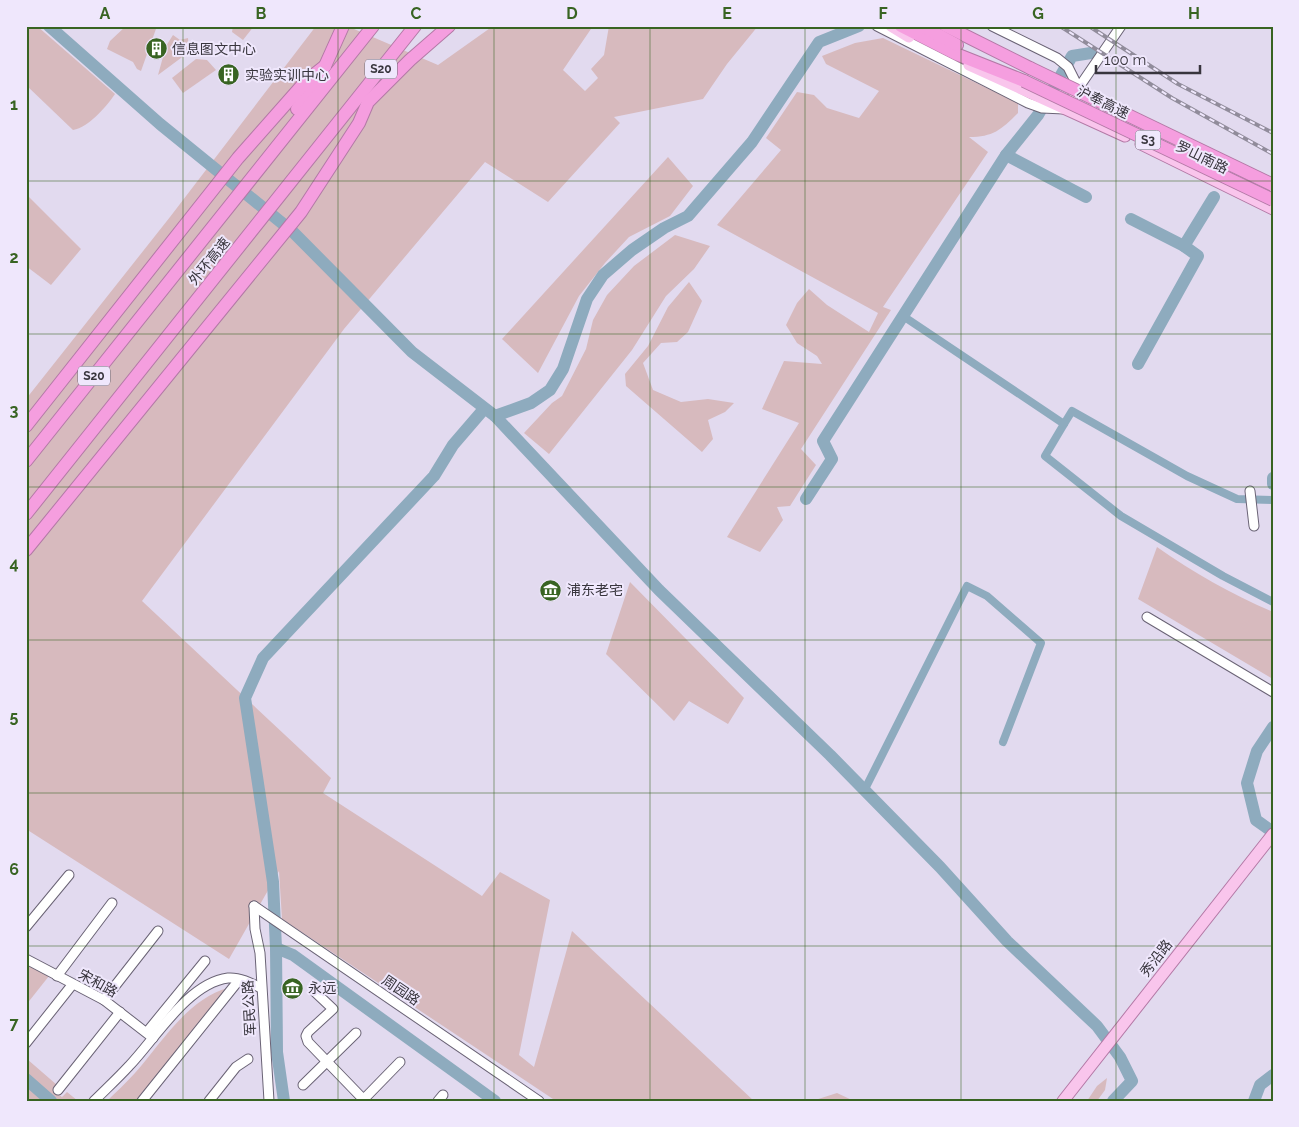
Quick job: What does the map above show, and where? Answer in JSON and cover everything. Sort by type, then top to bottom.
[{"type":"highway","points":[[288,132],[292,116],[325,66],[343,26]]},
{"type":"highway","name":"外环高速","points":[[26,461],[373,26]]},
{"type":"highway","name":"外环高速","points":[[26,514],[416,26]]},
{"type":"highway","points":[[348,112],[368,102],[410,60],[449,26]]},
{"type":"highway","name":"沪奉高速","points":[[922,26],[1024,80],[1273,200]]},
{"type":"highway","name":"沪奉高速","points":[[946,26],[1273,185]]},
{"type":"highway","points":[[961,26],[1030,68]]},
{"type":"highway","points":[[904,34],[1024,80]]},
{"type":"highway","points":[[26,426],[238,158],[306,82],[325,66]]},
{"type":"highway","points":[[26,550],[301,212],[359,123],[368,102]]},
{"type":"main road","name":"罗山南路","points":[[891,26],[904,34],[1125,136],[1273,209]]},
{"type":"main road","name":"罗山南路","points":[[940,26],[1048,79],[1073,88],[1213,150],[1273,179]]},
{"type":"main road","name":"秀沿路","points":[[1063,1101],[1273,834]]},
{"type":"street","points":[[877,26],[904,34]]},
{"type":"street","points":[[992,26],[1057,58],[1068,67],[1073,88]]},
{"type":"street","points":[[1064,109],[1073,88],[1122,26]]},
{"type":"street","points":[[1250,491],[1254,526]]},
{"type":"street","points":[[1147,617],[1270,690]]},
{"type":"street","points":[[26,927],[69,875]]},
{"type":"street","points":[[57,976],[112,903]]},
{"type":"street","name":"周园路","points":[[254,910],[539,1101]]},
{"type":"street","name":"军民公路","points":[[254,910],[255,929],[260,953],[268,1101]]},
{"type":"street","points":[[104,1000],[158,931]]},
{"type":"street","name":"宋和路","points":[[26,959],[72,985],[104,1000],[150,1035]]},
{"type":"street","points":[[94,1101],[128,1067],[205,961]]},
{"type":"street","points":[[150,1035],[191,997],[217,981],[230,978],[261,988]]},
{"type":"street","points":[[142,1101],[239,980]]},
{"type":"street","points":[[26,1043],[72,985]]},
{"type":"street","points":[[315,992],[333,1009],[306,1036],[308,1042],[364,1100],[400,1062]]},
{"type":"street","points":[[58,1090],[120,1012]]},
{"type":"street","points":[[303,1085],[356,1032]]},
{"type":"street","points":[[209,1101],[236,1067],[248,1059]]},
{"type":"shaded area","points":[[26,26],[37,26],[115,94],[102,110],[85,125],[73,130],[26,85]]},
{"type":"shaded area","points":[[126,26],[157,26],[141,71],[137,69],[133,62],[107,49],[110,41]]},
{"type":"shaded area","points":[[233,26],[254,26],[243,40],[232,32]]},
{"type":"shaded area","points":[[316,26],[347,26],[438,65],[493,26],[593,26],[563,70],[585,91],[598,78],[591,69],[604,55],[609,26],[758,26],[727,64],[703,99],[614,117],[620,123],[548,202],[485,162],[344,329],[142,601],[331,778],[323,793],[482,896],[500,872],[550,900],[519,1055],[534,1067],[572,931],[754,1101],[556,1101],[282,919],[279,871],[229,959],[26,829],[26,399],[170,217]]},
{"type":"shaded area","points":[[173,35],[180,40],[188,38],[189,52],[158,75],[166,46]]},
{"type":"shaded area","points":[[883,38],[1018,103],[1018,113],[1007,124],[991,134],[969,137],[988,152],[883,307],[891,310],[801,449],[816,465],[790,506],[777,507],[783,520],[760,552],[727,537],[799,423],[762,409],[784,361],[822,364],[817,356],[797,343],[786,325],[797,303],[809,289],[827,305],[869,332],[878,313],[717,225],[781,150],[766,138],[797,92],[814,95],[827,108],[859,118],[879,91],[826,64],[822,56],[855,43]]},
{"type":"shaded area","points":[[196,59],[207,60],[216,70],[183,93],[172,78]]},
{"type":"shaded area","points":[[668,157],[693,186],[670,216],[629,237],[605,263],[579,296],[538,373],[502,339]]},
{"type":"shaded area","points":[[26,194],[81,249],[51,285],[26,266]]},
{"type":"shaded area","points":[[675,235],[710,246],[694,269],[666,296],[632,350],[549,454],[524,433],[552,403],[562,396],[586,349],[593,320],[607,295],[634,266]]},
{"type":"shaded area","points":[[689,282],[702,301],[688,332],[677,342],[661,343],[643,363],[653,390],[681,402],[708,399],[734,403],[725,412],[708,420],[713,439],[702,452],[626,386],[625,374],[648,346],[668,307]]},
{"type":"shaded area","points":[[1157,547],[1213,582],[1273,612],[1273,679],[1138,599]]},
{"type":"shaded area","points":[[630,582],[744,698],[728,724],[689,701],[674,721],[606,654]]},
{"type":"shaded area","points":[[26,964],[49,976],[26,1005]]},
{"type":"shaded area","points":[[228,988],[138,1101],[107,1101],[135,1073],[187,1012],[213,994]]},
{"type":"shaded area","points":[[27,1059],[57,1085],[53,1090],[62,1097],[67,1092],[78,1101],[26,1100]]},
{"type":"shaded area","points":[[1107,1078],[1105,1090],[1097,1101],[1087,1101],[1097,1086]]},
{"type":"shaded area","points":[[837,1093],[854,1101],[812,1101]]},
{"type":"waterway","points":[[49,26],[160,124],[293,232],[412,352],[495,416],[659,590],[830,755],[940,867],[1007,941],[1097,1026],[1120,1057],[1132,1081],[1113,1101]]},
{"type":"waterway","points":[[495,416],[531,403],[550,390],[563,369],[587,299],[603,275],[632,250],[664,228],[688,216],[752,142],[819,42],[859,26]]},
{"type":"waterway","points":[[806,499],[832,459],[823,441],[1006,155],[1038,115],[1072,56],[1091,53]]},
{"type":"waterway","points":[[1006,155],[1086,197]]},
{"type":"waterway","points":[[1138,364],[1198,256],[1184,246],[1214,197]]},
{"type":"waterway","points":[[1131,219],[1184,246]]},
{"type":"waterway","points":[[903,316],[1064,424],[1045,456],[1121,516],[1223,576],[1273,602]]},
{"type":"waterway","points":[[284,1101],[277,1052],[273,882],[245,698],[263,658],[434,476],[453,445],[484,409]]},
{"type":"waterway","points":[[1064,424],[1072,411],[1187,476],[1237,499],[1273,500]]},
{"type":"waterway","points":[[1273,478],[1273,484]]},
{"type":"waterway","points":[[864,791],[967,586],[987,596],[1041,643],[1003,742]]},
{"type":"waterway","points":[[1273,727],[1257,751],[1247,783],[1256,820],[1273,832]]},
{"type":"waterway","points":[[276,948],[293,955],[495,1101]]},
{"type":"waterway","points":[[1254,1101],[1260,1085],[1273,1075]]},
{"type":"waterway","points":[[26,1079],[51,1101]]},
{"type":"railway","points":[[1060,26],[1172,98],[1273,154]]},
{"type":"railway","points":[[1089,26],[1178,84],[1273,133]]},
{"type":"place","name":"信息图文中心","points":[[156,49]]},
{"type":"place","name":"实验实训中心","points":[[229,75]]},
{"type":"place","name":"浦东老宅","points":[[551,590]]},
{"type":"place","name":"永远","points":[[292,988]]}]
